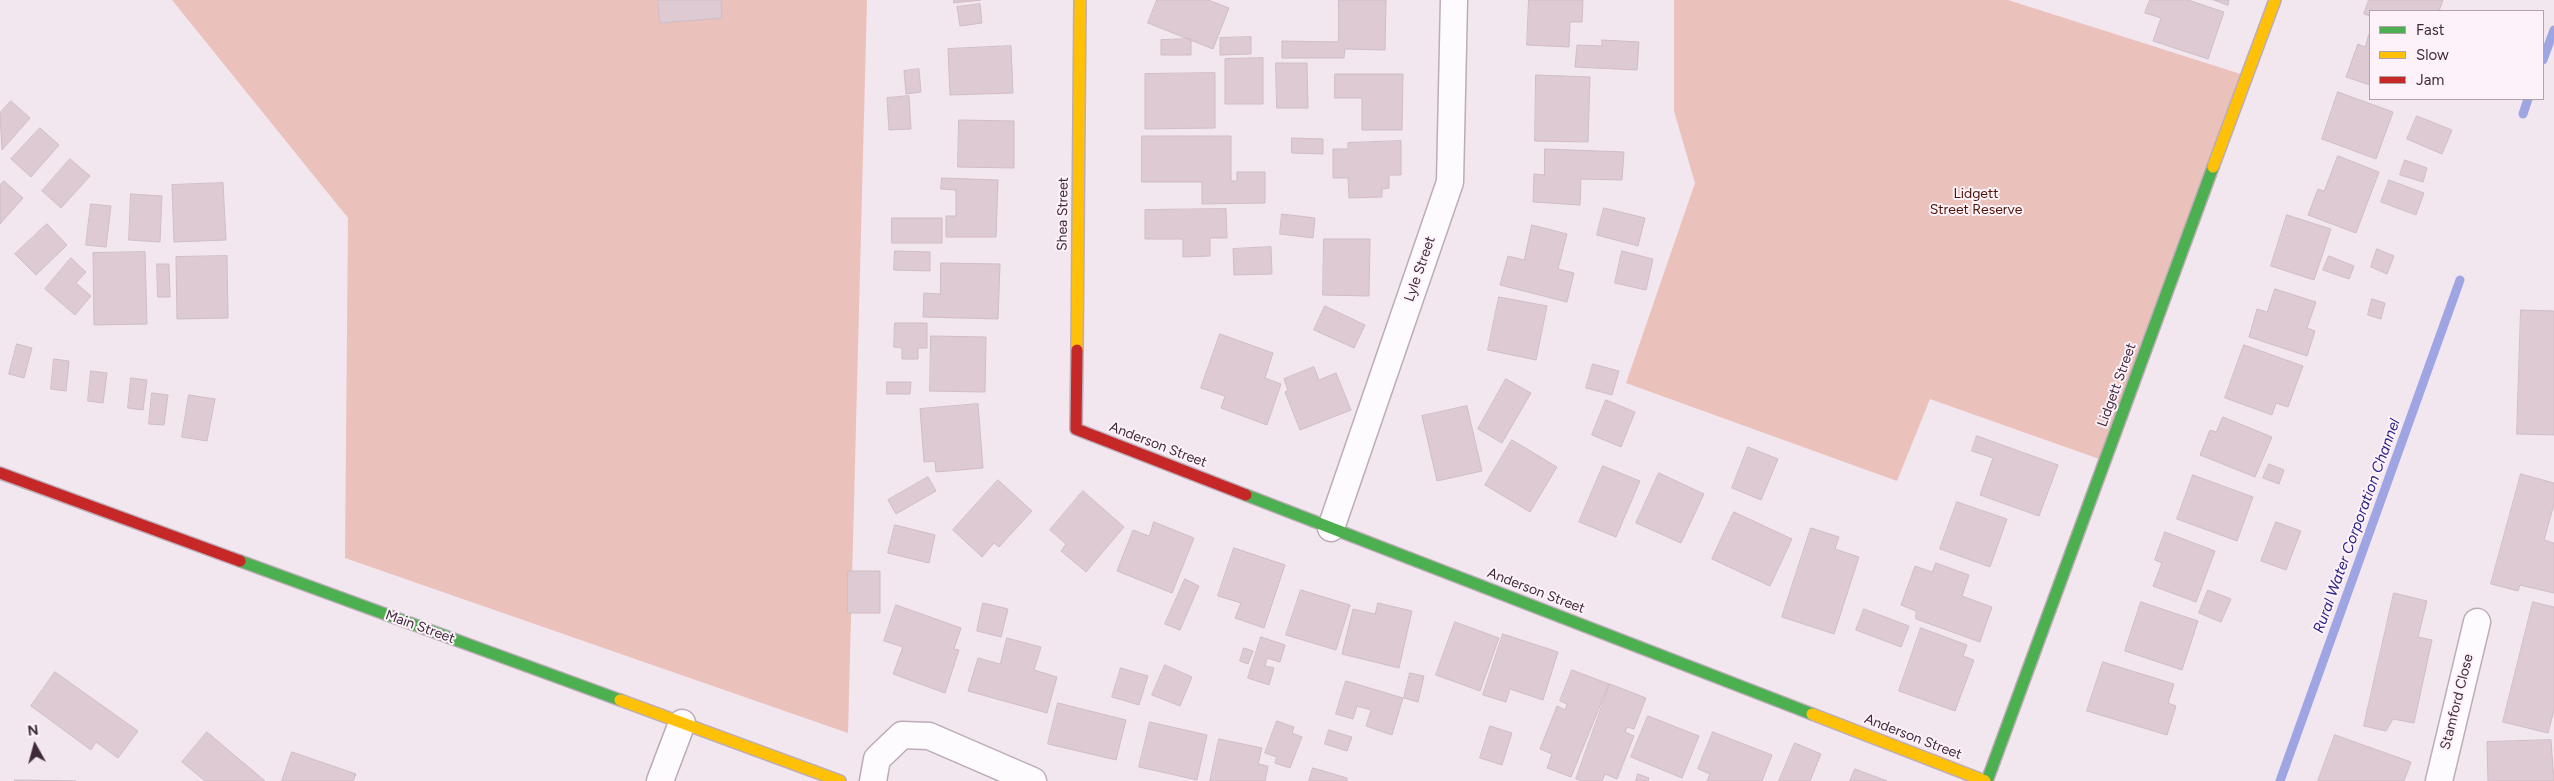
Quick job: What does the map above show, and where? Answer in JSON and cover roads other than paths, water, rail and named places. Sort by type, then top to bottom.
[{"type":"street","name":"Shea Street","points":[[1076,429],[1080,0]]},
{"type":"street","name":"Lyle Street","points":[[1331,528],[1450,182],[1454,0]]},
{"type":"street","name":"Lidgett Street","points":[[1986,781],[2275,0]]},
{"type":"street","name":"Anderson Street","points":[[1076,429],[1986,781]]},
{"type":"street","name":"Main Street","points":[[0,473],[840,781]]},
{"type":"street","name":"Stamford Close","points":[[2439,781],[2477,622]]},
{"type":"street","points":[[660,781],[682,723]]},
{"type":"street","points":[[873,781],[877,759],[902,735],[929,736],[1033,781]]},
{"type":"waterway","name":"Rural Water Corporation Channel","points":[[2544,57],[2554,30]]},
{"type":"waterway","name":"Rural Water Corporation Channel","points":[[2523,114],[2528,100]]},
{"type":"waterway","name":"Rural Water Corporation Channel","points":[[2280,781],[2460,280]]},
{"type":"park label","name":"Lidgett Street Reserve","points":[[1976,202]]}]
